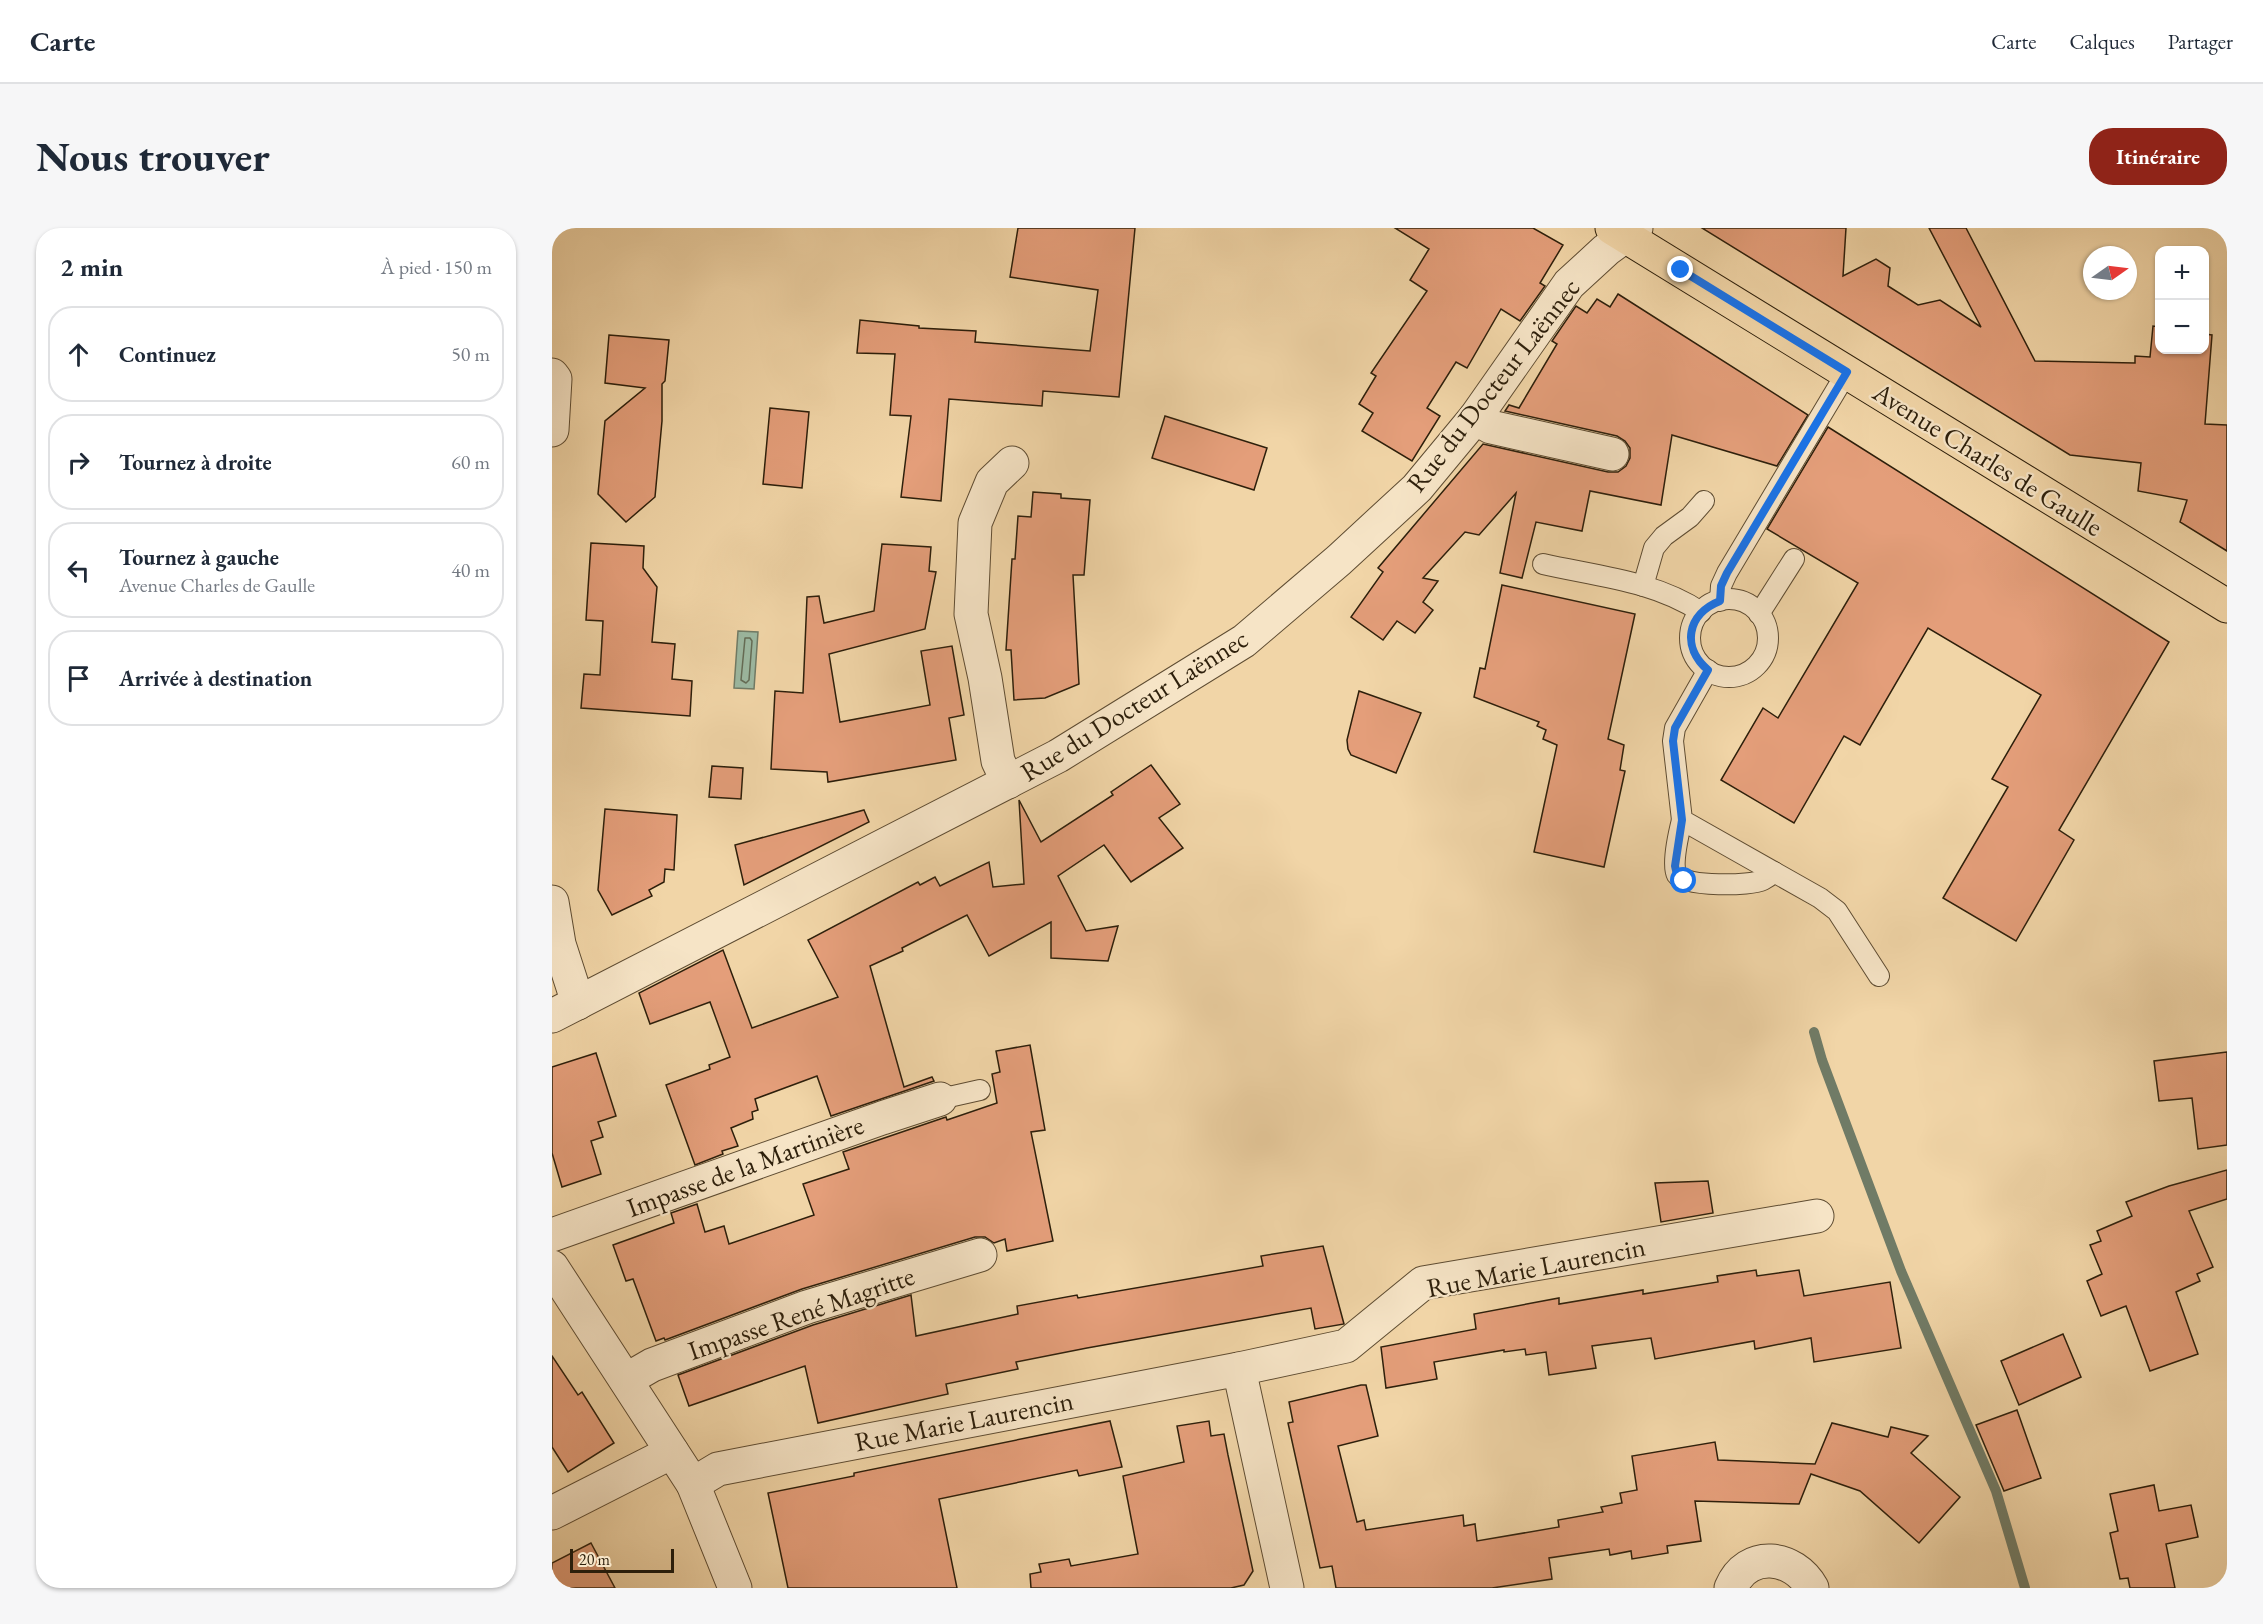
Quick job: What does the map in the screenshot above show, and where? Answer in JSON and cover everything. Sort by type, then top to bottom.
[{"type":"main road","name":"Avenue Charles de Gaulle","points":[[1625,231],[1847,372],[2227,606]]},
{"type":"street","name":"Rue du Docteur Laënnec","points":[[565,1009],[1068,751],[1244,640],[1339,560],[1417,488],[1475,418],[1569,284],[1625,231]]},
{"type":"street","points":[[552,375],[555,380],[552,430]]},
{"type":"street","points":[[1475,418],[1491,427],[1612,454]]},
{"type":"street","name":"Rue du Docteur Laënnec","points":[[1008,782],[998,761],[985,678],[971,614],[975,524],[992,482],[1012,463]]},
{"type":"street","points":[[552,902],[559,944],[565,1009]]},
{"type":"street","name":"Impasse de la Martinière","points":[[552,1235],[940,1099]]},
{"type":"street","name":"Rue Marie Laurencin","points":[[693,1484],[718,1469],[1239,1369],[1347,1346],[1423,1283],[1817,1216]]},
{"type":"street","name":"Impasse René Magritte","points":[[626,1380],[652,1365],[807,1307],[980,1255]]},
{"type":"street","points":[[552,1267],[693,1484],[735,1588]]},
{"type":"street","points":[[1239,1369],[1287,1588]]},
{"type":"street","points":[[552,1513],[672,1452]]},
{"type":"street","points":[[1731,1588],[1742,1572],[1753,1564],[1767,1561],[1781,1562],[1793,1567],[1804,1576],[1812,1588]]},
{"type":"lane","points":[[1720,601],[1721,586],[1727,573],[1847,372]]},
{"type":"lane","points":[[1643,586],[1654,548],[1664,536],[1690,517],[1704,501]]},
{"type":"lane","points":[[1759,614],[1794,559]]},
{"type":"lane","points":[[1543,564],[1659,590],[1683,600],[1701,612]]},
{"type":"lane","points":[[1731,599],[1751,606],[1765,623],[1768,634],[1764,656],[1758,664],[1740,676],[1717,675],[1699,663],[1693,653],[1691,643],[1694,621],[1709,605],[1720,601],[1731,599]]},
{"type":"lane","points":[[1708,670],[1675,728],[1673,741],[1682,820],[1675,866],[1677,875],[1684,881],[1698,884],[1755,882],[1765,880],[1774,872]]},
{"type":"lane","points":[[1682,820],[1820,898],[1837,911],[1879,976]]},
{"type":"lane","points":[[940,1099],[980,1090]]},
{"type":"water","points":[[738,631],[758,632],[754,689],[734,688]]},
{"type":"building","points":[[1018,228],[1135,228],[1119,397],[1043,391],[1042,406],[949,399],[941,501],[901,497],[911,416],[890,415],[895,354],[857,353],[860,320],[919,326],[919,328],[976,331],[975,342],[1090,351],[1098,290],[1010,277]]},
{"type":"building","points":[[1395,228],[1533,228],[1563,245],[1540,283],[1545,286],[1520,321],[1501,309],[1467,368],[1456,362],[1427,408],[1440,416],[1412,461],[1362,431],[1373,413],[1359,404],[1376,376],[1371,373],[1427,291],[1410,280],[1429,249]]},
{"type":"building","points":[[1702,228],[1846,228],[1843,276],[1876,259],[1890,268],[1888,286],[1918,305],[1940,300],[1981,327],[1929,228],[1966,228],[2035,361],[2135,363],[2135,356],[2150,357],[2153,326],[2155,326],[2155,354],[2209,354],[2209,335],[2212,335],[2205,424],[2227,425],[2227,551],[2180,522],[2187,500],[2138,491],[2141,463],[2070,455]]},
{"type":"building","points":[[1618,294],[1808,415],[1777,466],[1672,435],[1661,505],[1590,491],[1582,531],[1536,522],[1522,578],[1500,573],[1516,493],[1479,535],[1465,532],[1423,578],[1438,581],[1423,602],[1433,610],[1415,633],[1397,621],[1383,640],[1351,617],[1383,572],[1378,568],[1483,444],[1608,472],[1618,472],[1626,466],[1630,458],[1630,448],[1617,436],[1505,411],[1509,405],[1519,408],[1557,344],[1552,341],[1576,306],[1587,313],[1597,299],[1610,307]]},
{"type":"building","points":[[609,335],[669,340],[665,381],[662,384],[662,421],[655,497],[626,522],[598,494],[605,421],[645,388],[605,383]]},
{"type":"building","points":[[770,408],[809,412],[802,488],[763,484]]},
{"type":"building","points":[[1165,416],[1267,448],[1254,490],[1152,458]]},
{"type":"building","points":[[1828,427],[2169,642],[2059,830],[2074,840],[2016,941],[1943,898],[2008,787],[1992,779],[2041,695],[1928,628],[1860,745],[1844,736],[1794,823],[1721,780],[1763,708],[1778,718],[1858,583],[1767,529]]},
{"type":"building","points":[[1033,492],[1061,494],[1061,498],[1090,500],[1084,575],[1073,575],[1079,684],[1045,698],[1014,700],[1011,650],[1006,650],[1012,559],[1015,559],[1018,516],[1031,517]]},
{"type":"building","points":[[591,543],[644,546],[643,568],[657,587],[652,642],[675,644],[672,679],[692,681],[690,716],[581,708],[584,674],[600,675],[603,621],[586,620]]},
{"type":"building","points":[[882,544],[931,547],[929,571],[936,572],[925,629],[829,654],[840,722],[930,705],[921,651],[952,646],[964,715],[949,718],[956,760],[828,782],[827,772],[771,769],[775,691],[803,693],[807,597],[819,596],[824,623],[874,611]]},
{"type":"building","points":[[1502,585],[1635,614],[1608,739],[1624,745],[1620,770],[1625,771],[1604,867],[1534,852],[1557,745],[1543,739],[1546,730],[1537,726],[1539,722],[1474,697],[1480,668],[1485,669]]},
{"type":"building","points":[[1359,691],[1421,713],[1396,773],[1351,755],[1348,749],[1347,740]]},
{"type":"building","points":[[1151,765],[1180,804],[1159,818],[1183,848],[1131,882],[1104,845],[1058,876],[1086,931],[1118,926],[1108,961],[1051,958],[1051,922],[989,956],[967,915],[902,948],[903,951],[870,966],[904,1087],[932,1077],[934,1081],[831,1116],[817,1076],[755,1099],[758,1110],[752,1112],[753,1119],[731,1128],[738,1146],[722,1151],[723,1154],[695,1165],[666,1085],[710,1069],[709,1065],[730,1057],[710,1002],[650,1024],[639,993],[723,950],[752,1028],[838,997],[808,940],[918,882],[920,885],[935,877],[940,886],[989,862],[993,887],[1024,884],[1019,800],[1041,842],[1113,795],[1111,792]]},
{"type":"building","points":[[712,766],[743,768],[741,799],[709,797]]},
{"type":"building","points":[[605,809],[677,815],[674,870],[665,869],[664,882],[649,890],[652,896],[612,915],[598,890]]},
{"type":"building","points":[[864,810],[869,822],[744,885],[735,845]]},
{"type":"building","points":[[1030,1045],[1045,1130],[1031,1132],[1053,1241],[1007,1251],[1005,1239],[994,1243],[985,1237],[975,1237],[802,1289],[665,1340],[664,1338],[656,1341],[633,1279],[626,1281],[613,1245],[674,1223],[671,1213],[697,1204],[705,1232],[724,1226],[729,1244],[814,1215],[803,1184],[849,1169],[843,1152],[946,1117],[947,1120],[997,1103],[992,1074],[1000,1072],[996,1051]]},
{"type":"building","points":[[2227,1052],[2227,1145],[2198,1149],[2192,1098],[2159,1101],[2154,1061]]},
{"type":"building","points":[[596,1053],[616,1116],[598,1122],[603,1137],[591,1141],[601,1174],[562,1187],[552,1153],[552,1067]]},
{"type":"building","points":[[2227,1170],[2227,1199],[2189,1211],[2213,1267],[2197,1274],[2200,1281],[2176,1292],[2198,1354],[2150,1371],[2126,1306],[2101,1316],[2087,1281],[2102,1274],[2090,1245],[2101,1241],[2097,1231],[2132,1216],[2126,1202],[2169,1186]]},
{"type":"building","points":[[1708,1181],[1713,1213],[1661,1222],[1655,1183]]},
{"type":"building","points":[[1323,1246],[1344,1324],[1315,1329],[1311,1308],[1087,1348],[1016,1362],[1018,1369],[946,1384],[948,1394],[818,1423],[805,1366],[689,1406],[678,1375],[813,1325],[911,1295],[916,1336],[1018,1314],[1017,1306],[1077,1295],[1078,1298],[1263,1266],[1261,1256]]},
{"type":"building","points":[[1756,1270],[1757,1276],[1799,1270],[1804,1296],[1890,1282],[1901,1348],[1814,1362],[1811,1338],[1755,1349],[1754,1341],[1655,1359],[1651,1338],[1592,1346],[1596,1368],[1549,1375],[1546,1352],[1526,1355],[1525,1349],[1504,1352],[1504,1350],[1434,1362],[1437,1379],[1386,1388],[1381,1347],[1476,1329],[1474,1314],[1559,1298],[1559,1304],[1643,1290],[1643,1294],[1718,1282],[1717,1276]]},
{"type":"building","points":[[2063,1334],[2081,1377],[2019,1405],[2001,1361]]},
{"type":"building","points":[[552,1356],[578,1395],[582,1392],[614,1443],[568,1472],[552,1447]]},
{"type":"building","points":[[1366,1385],[1378,1436],[1338,1446],[1357,1522],[1364,1520],[1366,1530],[1463,1515],[1464,1526],[1475,1524],[1477,1541],[1559,1527],[1558,1520],[1603,1512],[1601,1507],[1622,1503],[1620,1493],[1637,1490],[1632,1456],[1715,1442],[1718,1460],[1815,1464],[1832,1423],[1888,1437],[1891,1427],[1928,1436],[1911,1453],[1960,1497],[1919,1543],[1860,1491],[1811,1474],[1799,1504],[1695,1501],[1701,1541],[1667,1546],[1668,1553],[1632,1559],[1631,1551],[1610,1555],[1609,1549],[1549,1558],[1552,1579],[1492,1588],[1336,1588],[1332,1566],[1320,1568],[1288,1423],[1293,1422],[1289,1402]]},
{"type":"building","points":[[2017,1410],[2041,1478],[2004,1491],[1976,1425]]},
{"type":"building","points":[[1110,1421],[1122,1467],[1079,1476],[1077,1470],[939,1499],[957,1588],[788,1588],[768,1493],[854,1476],[854,1473]]},
{"type":"building","points":[[1209,1421],[1211,1436],[1224,1434],[1253,1571],[1244,1585],[1231,1588],[1031,1588],[1030,1574],[1041,1572],[1039,1564],[1069,1559],[1071,1566],[1138,1554],[1123,1476],[1184,1462],[1177,1426]]},
{"type":"building","points":[[2154,1485],[2159,1511],[2191,1505],[2198,1537],[2166,1544],[2175,1588],[2130,1588],[2128,1578],[2120,1579],[2110,1533],[2118,1531],[2110,1494]]},
{"type":"building","points":[[591,1543],[615,1588],[552,1588],[552,1563]]},
{"type":"waterway","points":[[1814,1032],[1822,1060],[1901,1271],[1996,1491],[2025,1588]]},
{"type":"route","points":[[1681,270],[1847,372],[1727,573],[1721,586],[1720,601],[1709,605],[1694,621],[1691,632],[1693,653],[1699,663],[1708,670],[1675,728],[1673,741],[1682,820],[1675,866],[1677,875],[1684,881]]}]
